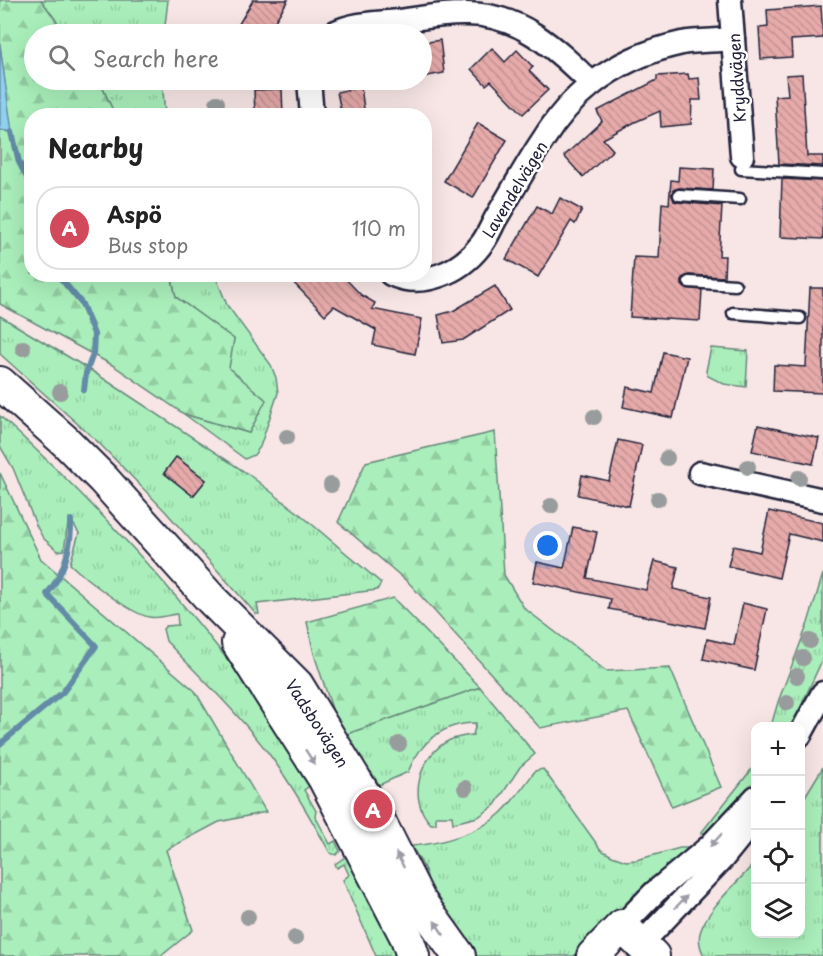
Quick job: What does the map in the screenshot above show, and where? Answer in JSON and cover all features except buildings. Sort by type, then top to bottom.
[{"type":"main road","name":"Vadsbovägen","points":[[0,383],[65,441],[103,479],[211,599],[297,685],[373,809],[419,900],[459,956]]},
{"type":"main road","name":"Vadsbovägen","points":[[211,599],[324,778],[407,938],[413,956]]},
{"type":"main road","points":[[593,956],[636,946]]},
{"type":"street","name":"Kryddvägen","points":[[730,0],[741,163]]},
{"type":"street","points":[[368,24],[464,14],[495,17],[528,29],[565,58],[592,84]]},
{"type":"street","name":"Lavendelvägen","points":[[432,278],[442,276],[459,265],[480,246],[543,138],[570,104],[592,84],[624,63],[650,52],[683,43],[733,39]]},
{"type":"street","points":[[310,90],[311,108]]},
{"type":"street","points":[[700,472],[823,500]]},
{"type":"street","points":[[805,728],[823,694]]},
{"type":"street","points":[[636,946],[655,892],[710,847],[751,802]]},
{"type":"street","points":[[636,946],[722,859],[751,823]]},
{"type":"lane","points":[[741,163],[823,174]]},
{"type":"lane","points":[[680,195],[740,200]]},
{"type":"lane","points":[[689,282],[735,285]]},
{"type":"lane","points":[[734,313],[800,318]]},
{"type":"green space","points":[[0,0],[41,0],[59,24],[24,24],[24,90],[104,90],[112,108],[24,108],[24,282],[173,282],[176,297],[234,339],[229,368],[266,400],[249,433],[184,414],[114,366],[0,304],[0,130],[11,132],[0,45]]},
{"type":"green space","points":[[41,0],[168,0],[165,24],[59,24]]},
{"type":"green space","points":[[104,90],[163,90],[164,108],[112,108]]},
{"type":"green space","points":[[173,282],[218,282],[227,305],[271,365],[278,393],[260,447],[254,455],[245,459],[184,414],[249,433],[265,400],[228,368],[234,339],[176,297]]},
{"type":"green space","points":[[0,316],[92,371],[248,474],[301,515],[381,583],[377,590],[257,604],[259,614],[256,614],[165,511],[100,444],[0,354]],"holes":[[[177,457],[206,480],[193,496],[164,473]]]},
{"type":"green space","points":[[711,348],[748,351],[746,387],[724,384],[708,376],[706,371]]},
{"type":"green space","points":[[0,416],[103,516],[168,588],[229,662],[265,710],[312,784],[304,790],[330,844],[335,841],[340,851],[336,855],[330,853],[310,816],[260,742],[166,641],[163,629],[166,626],[178,625],[177,614],[155,618],[140,614],[108,594],[70,564],[79,533],[71,520],[68,524],[64,550],[58,551],[43,538],[13,468],[0,446]]},
{"type":"green space","points":[[495,432],[504,575],[524,608],[606,671],[670,668],[721,787],[672,807],[628,711],[540,728],[410,584],[338,522],[366,462]]},
{"type":"green space","points":[[0,473],[41,559],[195,691],[266,812],[219,822],[166,850],[193,930],[161,956],[0,956]]},
{"type":"green space","points":[[823,574],[823,658],[794,722],[772,722],[778,702],[808,623]]},
{"type":"green space","points":[[393,598],[480,687],[341,736],[314,654],[307,622]]},
{"type":"green space","points":[[480,687],[535,754],[520,767],[495,805],[478,817],[453,823],[452,816],[436,816],[436,824],[431,824],[423,814],[418,790],[424,766],[431,756],[450,740],[473,735],[476,723],[453,726],[434,736],[419,752],[408,772],[379,785],[372,773],[362,765],[341,736]]},
{"type":"green space","points":[[823,767],[823,956],[704,956],[699,939],[709,914],[751,866],[751,938],[805,938],[805,796]]},
{"type":"green space","points":[[543,769],[601,850],[612,856],[626,861],[680,848],[695,848],[655,876],[574,956],[472,956],[435,903],[425,870],[412,846],[446,840],[481,827],[505,809],[535,771]]},
{"type":"green space","points":[[751,770],[751,792],[747,798],[708,834],[701,833]]},
{"type":"green space","points":[[350,854],[398,956],[376,956],[343,880],[349,875],[344,864],[337,868],[335,864]]},
{"type":"water","points":[[0,45],[12,132],[0,130]]},
{"type":"waterway","points":[[12,132],[19,162],[24,172]]},
{"type":"waterway","points":[[64,282],[82,304],[94,334],[93,354],[86,373],[84,390]]},
{"type":"waterway","points":[[0,744],[63,692],[96,646],[47,594],[58,578],[66,559],[71,520]]},
{"type":"place","name":"Aspö","points":[[373,809]]}]
